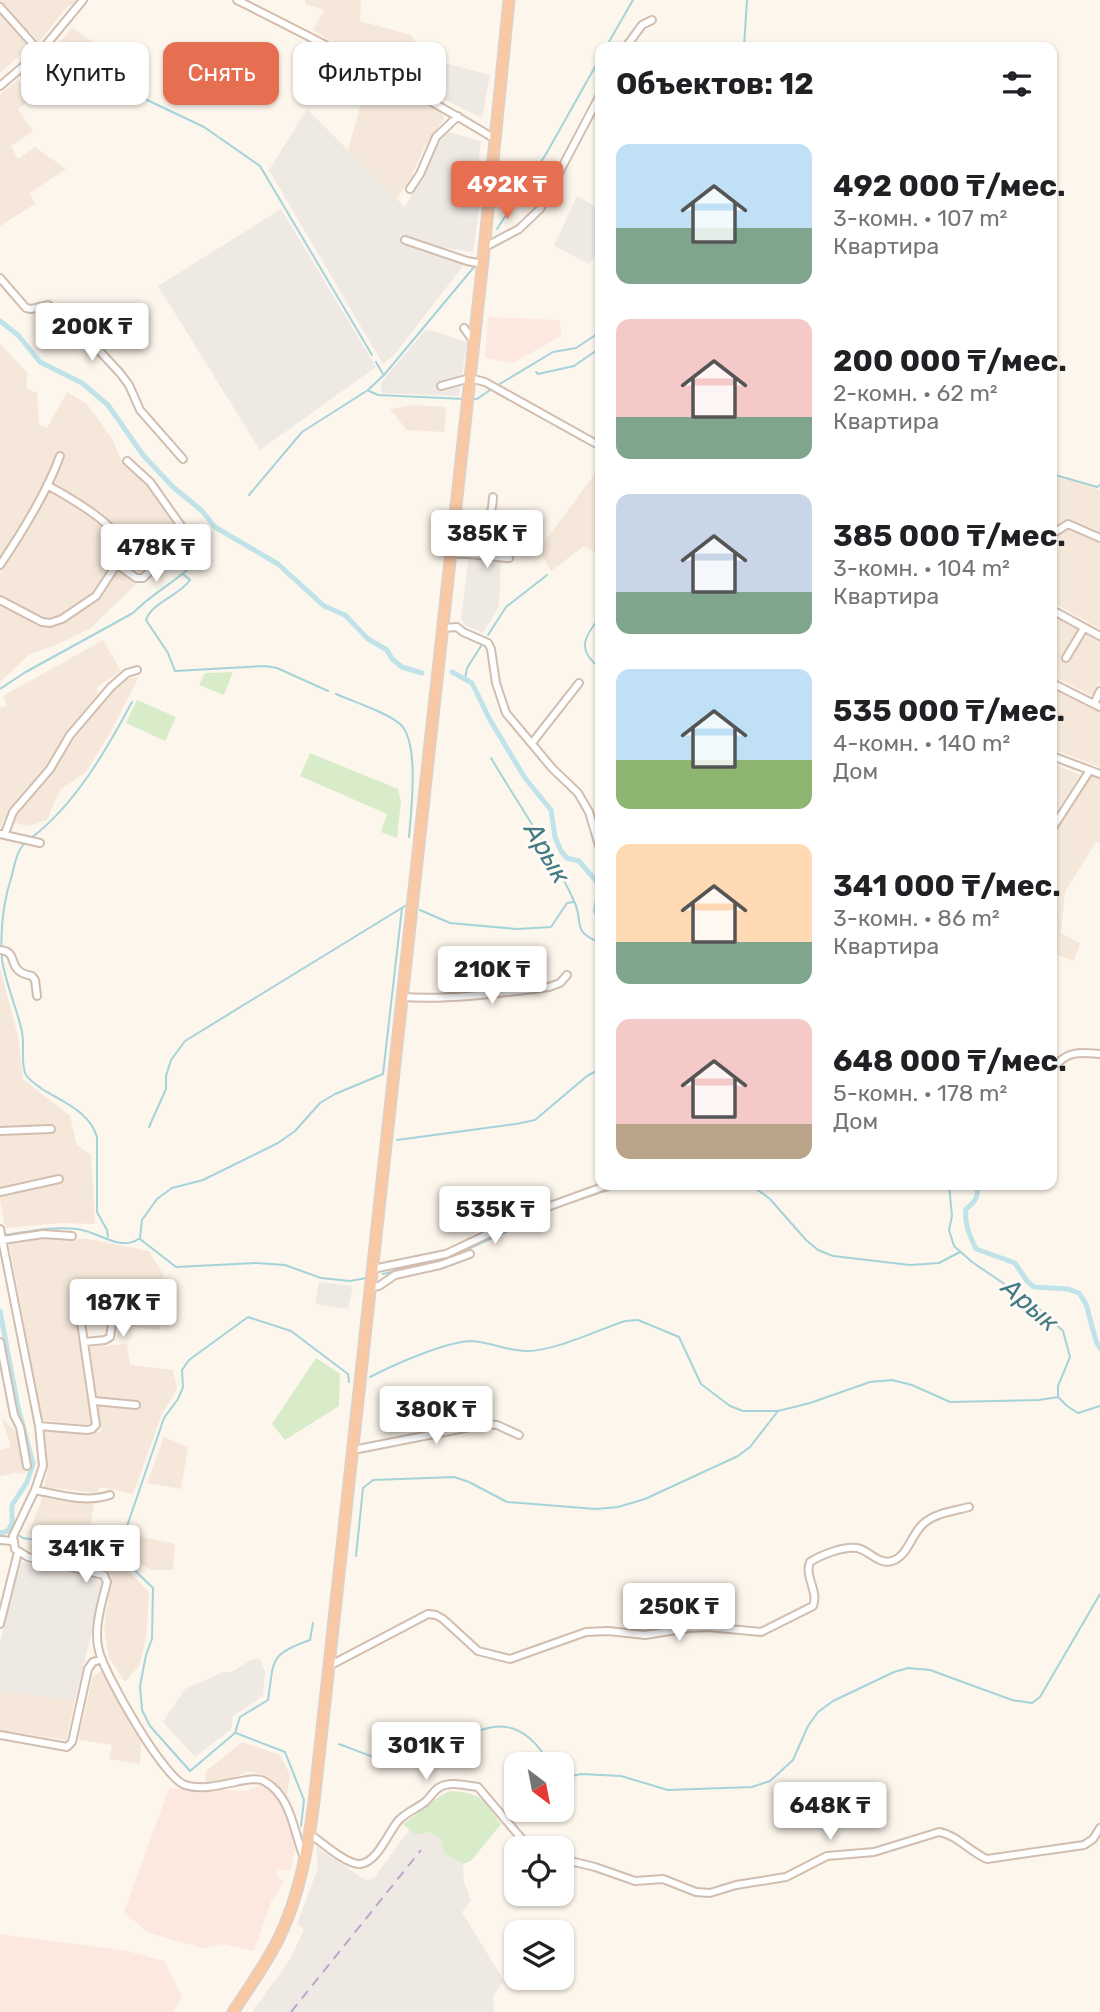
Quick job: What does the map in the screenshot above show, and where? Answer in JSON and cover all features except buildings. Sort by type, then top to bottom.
[{"type":"highway","points":[[233,2012],[280,1936],[289,1914],[310,1834],[485,247],[509,0]]},
{"type":"street","points":[[48,42],[83,0]]},
{"type":"street","points":[[237,0],[279,19],[316,42],[458,116],[495,139]]},
{"type":"street","points":[[0,7],[31,42]]},
{"type":"street","points":[[630,42],[642,25],[652,20]]},
{"type":"street","points":[[0,86],[21,68]]},
{"type":"street","points":[[485,247],[519,229],[540,209],[595,104]]},
{"type":"street","points":[[410,188],[420,174],[436,138],[458,116]]},
{"type":"street","points":[[405,240],[483,264]]},
{"type":"street","points":[[460,266],[467,261]]},
{"type":"street","points":[[0,278],[26,308],[48,305],[79,329],[127,382],[141,410],[183,459]]},
{"type":"street","points":[[464,328],[474,342]]},
{"type":"street","points":[[441,386],[470,378],[490,384],[595,443]]},
{"type":"street","points":[[0,565],[16,542],[60,456]]},
{"type":"street","points":[[117,564],[136,578],[144,578],[184,537],[184,530],[150,482],[127,461]]},
{"type":"street","points":[[0,600],[42,622],[50,623],[62,619],[96,596],[117,564],[122,548],[120,541],[100,517],[47,485]]},
{"type":"street","points":[[471,552],[487,526],[492,513],[493,497]]},
{"type":"street","points":[[1057,531],[1068,524],[1100,538]]},
{"type":"street","points":[[451,554],[471,552],[489,557],[509,558]]},
{"type":"street","points":[[1057,613],[1100,636]]},
{"type":"street","points":[[443,628],[457,627],[488,643],[503,706],[512,721],[578,793],[590,812],[595,830]]},
{"type":"street","points":[[1066,658],[1084,628]]},
{"type":"street","points":[[40,843],[2,834],[13,812],[50,769],[70,735],[111,687],[127,673],[137,670]]},
{"type":"street","points":[[531,743],[579,683]]},
{"type":"street","points":[[1057,685],[1097,705],[1100,691]]},
{"type":"street","points":[[1057,758],[1100,774]]},
{"type":"street","points":[[1057,821],[1090,770]]},
{"type":"street","points":[[0,950],[11,955],[16,970],[32,976],[37,996]]},
{"type":"street","points":[[403,997],[443,999],[549,987],[560,983],[567,975]]},
{"type":"street","points":[[1058,1063],[1067,1055],[1075,1053],[1100,1054]]},
{"type":"street","points":[[0,1131],[51,1129]]},
{"type":"street","points":[[0,1192],[59,1180]]},
{"type":"street","points":[[373,1269],[446,1254],[539,1210],[595,1190]]},
{"type":"street","points":[[0,1230],[37,1415],[43,1466],[12,1541]]},
{"type":"street","points":[[2,1240],[43,1234],[72,1236]]},
{"type":"street","points":[[371,1287],[379,1286],[395,1275],[440,1265],[470,1254]]},
{"type":"street","points":[[39,1426],[92,1429],[96,1425],[76,1288]]},
{"type":"street","points":[[85,1342],[110,1337],[117,1292]]},
{"type":"street","points":[[0,1342],[27,1466]]},
{"type":"street","points":[[94,1401],[136,1405]]},
{"type":"street","points":[[353,1450],[485,1424],[497,1425],[519,1435]]},
{"type":"street","points":[[35,1490],[99,1499],[110,1495]]},
{"type":"street","points":[[329,1665],[428,1614],[443,1619],[478,1651],[505,1659],[524,1655],[586,1632],[608,1631],[645,1635],[708,1627],[761,1632],[813,1606],[815,1596],[807,1569],[810,1562],[827,1554],[855,1548],[885,1562],[892,1561],[905,1551],[918,1529],[930,1519],[969,1507]]},
{"type":"street","points":[[0,1540],[12,1541]]},
{"type":"street","points":[[12,1541],[18,1552],[27,1557],[107,1578],[98,1643],[103,1659],[148,1744],[176,1781],[192,1787],[216,1787],[250,1779],[262,1780],[285,1800],[304,1857]]},
{"type":"street","points":[[0,1624],[18,1552]]},
{"type":"street","points":[[0,1735],[67,1747],[72,1742],[88,1669],[93,1662],[103,1659]]},
{"type":"street","points":[[310,1834],[346,1860],[358,1865],[375,1854],[407,1811],[424,1803],[439,1787],[449,1784],[478,1787],[518,1836]]},
{"type":"street","points":[[574,1862],[635,1881],[663,1879],[696,1892],[710,1893],[736,1885],[786,1877],[827,1856],[874,1852],[939,1832],[949,1833],[976,1855],[987,1859],[1084,1845],[1093,1839],[1100,1828]]},
{"type":"shaded area","points":[[0,0],[79,0],[66,8],[39,42],[30,32],[22,37],[26,42],[21,42],[21,54],[0,73]]},
{"type":"shaded area","points":[[305,0],[361,0],[360,21],[411,35],[416,42],[332,42],[313,30],[324,10],[305,4]]},
{"type":"shaded area","points":[[72,28],[94,42],[60,42]]},
{"type":"shaded area","points":[[446,63],[490,75],[482,118],[446,100]]},
{"type":"shaded area","points":[[18,80],[21,84],[21,105],[23,105],[18,109],[33,131],[11,146],[18,159],[35,147],[66,169],[30,193],[35,204],[0,226],[0,94]]},
{"type":"shaded area","points":[[361,105],[434,105],[442,109],[444,119],[425,146],[410,180],[396,199],[348,150]]},
{"type":"shaded area","points":[[307,109],[405,207],[446,131],[481,141],[476,183],[465,201],[480,204],[473,252],[446,248],[463,266],[395,354],[383,364],[269,170]]},
{"type":"shaded area","points":[[577,196],[595,206],[595,255],[589,264],[554,246]]},
{"type":"shaded area","points":[[281,209],[376,367],[260,450],[158,286]]},
{"type":"shaded area","points":[[488,317],[560,320],[561,336],[513,363],[485,358]]},
{"type":"shaded area","points":[[426,329],[467,342],[459,396],[382,393],[381,383]]},
{"type":"shaded area","points":[[0,344],[28,373],[26,388],[37,393],[39,425],[47,428],[67,392],[87,404],[113,440],[121,460],[148,487],[180,533],[140,573],[124,560],[127,547],[124,540],[102,513],[46,479],[0,557]]},
{"type":"shaded area","points":[[413,405],[446,407],[444,432],[407,430],[390,409]]},
{"type":"shaded area","points":[[595,474],[595,553],[584,546],[551,571],[539,549]]},
{"type":"shaded area","points":[[1057,476],[1096,488],[1100,492],[1100,629],[1057,605]]},
{"type":"shaded area","points":[[48,491],[98,521],[116,542],[117,549],[111,564],[92,593],[62,614],[42,618],[0,596],[0,573]]},
{"type":"shaded area","points":[[469,557],[501,560],[499,606],[483,633],[464,625],[461,618]]},
{"type":"shaded area","points":[[118,570],[136,584],[91,628],[30,654],[0,682],[0,606],[46,627],[61,625],[97,601]]},
{"type":"shaded area","points":[[1057,614],[1100,639],[1100,680],[1093,696],[1057,678]]},
{"type":"shaded area","points":[[103,640],[121,671],[97,687],[98,694],[67,731],[46,769],[9,809],[0,828],[0,708],[7,706],[3,696]]},
{"type":"shaded area","points":[[139,677],[86,772],[60,790],[47,820],[29,826],[13,823],[53,771],[73,739],[110,693],[127,679]]},
{"type":"shaded area","points":[[1057,691],[1100,712],[1100,767],[1057,751]]},
{"type":"shaded area","points":[[1057,765],[1080,775],[1057,811]]},
{"type":"shaded area","points":[[1093,773],[1100,775],[1100,843],[1096,842],[1065,892],[1061,933],[1080,943],[1074,961],[1057,955],[1057,831]]},
{"type":"shaded area","points":[[0,968],[18,1036],[23,1079],[70,1116],[77,1146],[91,1154],[95,1224],[62,1223],[5,1228],[0,1199]]},
{"type":"shaded area","points":[[42,1239],[88,1239],[149,1251],[163,1274],[159,1304],[160,1330],[117,1325],[121,1284],[115,1284],[108,1310],[85,1309],[82,1279],[71,1281],[91,1425],[42,1420],[9,1244]]},
{"type":"shaded area","points":[[319,1282],[353,1286],[348,1309],[315,1304]]},
{"type":"shaded area","points":[[127,1344],[130,1365],[173,1370],[177,1389],[162,1414],[133,1494],[101,1487],[96,1493],[44,1487],[48,1469],[44,1431],[101,1432],[90,1347]]},
{"type":"shaded area","points":[[2,1418],[16,1432],[26,1474],[0,1476],[0,1450],[11,1447]]},
{"type":"shaded area","points":[[164,1437],[188,1447],[181,1489],[147,1483]]},
{"type":"shaded area","points":[[43,1496],[94,1502],[89,1540],[29,1533]]},
{"type":"shaded area","points":[[129,1534],[175,1544],[173,1570],[151,1570],[120,1550]]},
{"type":"shaded area","points":[[30,1544],[102,1555],[121,1564],[149,1592],[146,1638],[139,1666],[125,1682],[109,1658],[104,1627],[112,1575],[30,1551]]},
{"type":"shaded area","points":[[20,1561],[105,1579],[75,1700],[0,1692],[0,1643]]},
{"type":"shaded area","points":[[260,1659],[265,1672],[263,1696],[233,1716],[231,1729],[195,1757],[163,1722],[185,1689],[223,1672],[232,1672],[251,1660]]},
{"type":"shaded area","points":[[103,1670],[141,1741],[140,1764],[109,1759],[112,1745],[78,1740],[93,1676]]},
{"type":"shaded area","points":[[0,1692],[75,1700],[66,1740],[0,1730]]},
{"type":"shaded area","points":[[242,1742],[280,1755],[290,1775],[287,1795],[268,1776],[248,1771],[227,1781],[205,1783],[206,1771]]},
{"type":"shaded area","points":[[262,1784],[283,1802],[296,1845],[290,1871],[277,1869],[276,1874],[284,1882],[271,1902],[254,1951],[223,1944],[203,1948],[148,1933],[124,1912],[169,1788],[248,1791]]},
{"type":"shaded area","points":[[409,1830],[415,1835],[431,1832],[440,1838],[444,1853],[463,1864],[464,1882],[471,1900],[462,1912],[504,1981],[493,1996],[494,2012],[252,2012],[289,1961],[304,1930],[297,1924],[318,1868],[316,1847],[367,1881],[374,1878]]},
{"type":"shaded area","points":[[0,1934],[127,1951],[164,1961],[182,1997],[173,2012],[0,2012]]},
{"type":"green space","points":[[233,672],[224,695],[199,685],[205,673]]},
{"type":"green space","points":[[137,700],[176,717],[165,741],[126,723]]},
{"type":"green space","points":[[310,753],[398,789],[401,801],[397,838],[381,832],[387,814],[300,776]]},
{"type":"green space","points":[[316,1358],[340,1374],[339,1406],[285,1440],[272,1424]]},
{"type":"green space","points":[[451,1791],[481,1799],[501,1824],[471,1861],[463,1864],[444,1853],[440,1838],[431,1832],[415,1835],[403,1824],[434,1800]]},
{"type":"waterway","points":[[609,42],[633,0]]},
{"type":"waterway","points":[[744,42],[747,0]]},
{"type":"waterway","points":[[497,229],[546,154],[595,67]]},
{"type":"waterway","points":[[149,101],[204,127],[260,166],[372,355]]},
{"type":"waterway","points":[[249,495],[302,432],[368,390],[384,375],[474,267]]},
{"type":"waterway","points":[[0,321],[18,335],[40,362],[82,383],[108,405],[143,455],[172,486],[202,511],[215,527],[278,564],[324,606],[345,615],[368,639],[387,650],[392,659],[402,667],[422,673]]},
{"type":"waterway","points":[[498,385],[553,352],[576,348],[595,335]]},
{"type":"waterway","points":[[536,372],[538,374],[574,366],[595,351]]},
{"type":"waterway","points":[[376,362],[383,374]]},
{"type":"waterway","points":[[474,399],[493,388]]},
{"type":"waterway","points":[[369,391],[378,395],[464,399]]},
{"type":"waterway","points":[[1057,475],[1097,487],[1100,485]]},
{"type":"waterway","points":[[0,689],[133,613],[188,569],[205,551]]},
{"type":"waterway","points":[[183,574],[190,580],[154,608],[146,620],[168,653],[175,671],[265,666],[277,668],[328,691]]},
{"type":"waterway","points":[[488,635],[506,607],[547,575]]},
{"type":"waterway","points":[[595,624],[585,643],[585,649],[595,664]]},
{"type":"waterway","points":[[465,679],[467,668],[483,643]]},
{"type":"waterway","points":[[452,672],[472,683],[490,720],[525,778],[551,810],[555,837],[561,851],[567,858],[579,861],[595,880]]},
{"type":"waterway","points":[[336,694],[387,715],[400,724],[406,733],[410,745],[413,778],[409,837]]},
{"type":"waterway","points":[[31,838],[47,825],[76,793],[101,757],[132,702]]},
{"type":"waterway","name":"Арык","points":[[491,758],[565,882],[577,909],[581,930],[595,940]]},
{"type":"waterway","points":[[27,841],[15,861],[4,906],[1,938],[4,969],[22,1032],[24,1070],[42,1089],[75,1108],[93,1128],[97,1137],[97,1212],[108,1237]]},
{"type":"waterway","points":[[420,910],[450,923],[517,929],[551,927],[567,903],[573,902]]},
{"type":"waterway","points":[[149,1127],[166,1089],[166,1076],[171,1060],[185,1041],[405,906]]},
{"type":"waterway","points":[[3,1237],[68,1228],[117,1242],[132,1242],[140,1238],[142,1220],[157,1199],[172,1188],[203,1180],[278,1143],[295,1131],[320,1103],[383,1074],[402,908]]},
{"type":"waterway","points":[[397,1140],[535,1120],[595,1072]]},
{"type":"waterway","points":[[562,1205],[608,1190]]},
{"type":"waterway","points":[[758,1190],[770,1199],[806,1240],[818,1250],[833,1256],[910,1265],[939,1263],[960,1252]]},
{"type":"waterway","name":"Арык","points":[[949,1190],[952,1216],[949,1230],[954,1246],[972,1262],[1034,1304],[1063,1331],[1070,1357],[1058,1386],[1058,1397],[1078,1413],[1100,1406]]},
{"type":"waterway","points":[[977,1190],[977,1196],[966,1209],[968,1230],[976,1249],[1015,1263],[1034,1287],[1068,1289],[1079,1293],[1086,1304],[1100,1348]]},
{"type":"waterway","points":[[383,1274],[448,1258],[526,1223],[544,1212]]},
{"type":"waterway","points":[[140,1239],[176,1267],[256,1263],[285,1265],[321,1278],[350,1281],[366,1278]]},
{"type":"waterway","points":[[0,1311],[18,1407],[33,1464],[27,1482],[12,1505],[12,1523],[8,1531],[0,1533]]},
{"type":"waterway","points":[[109,1551],[114,1543],[123,1538],[164,1418],[183,1387],[182,1370],[189,1360],[248,1317],[291,1331],[348,1374],[349,1382]]},
{"type":"waterway","points":[[370,1377],[420,1355],[461,1342],[479,1342],[519,1351],[537,1350],[562,1344],[625,1321],[638,1320],[679,1337],[701,1384],[730,1406],[743,1411],[777,1411]]},
{"type":"waterway","points":[[356,1556],[363,1488],[373,1480],[454,1477],[507,1502],[596,1509],[618,1507],[645,1499],[738,1456],[750,1447],[778,1411],[870,1382],[892,1380],[912,1385],[950,1402],[1039,1400],[1058,1397]]},
{"type":"waterway","points":[[16,1534],[23,1538],[108,1552],[123,1559],[153,1588],[152,1639],[140,1686],[142,1710],[150,1726],[190,1771],[235,1733],[240,1717],[268,1700],[276,1660],[287,1650],[310,1640],[313,1623]]},
{"type":"waterway","points":[[574,1775],[621,1776],[668,1790],[752,1787],[770,1781],[793,1760],[808,1726],[818,1712],[833,1701],[908,1668],[930,1670],[1012,1700],[1032,1703],[1040,1697],[1100,1594]]},
{"type":"waterway","points":[[339,1744],[389,1761],[398,1761],[427,1754],[483,1729],[500,1727],[517,1730],[534,1742],[541,1752]]},
{"type":"waterway","points":[[236,1733],[285,1752],[304,1800],[301,1826]]},
{"type":"railway","points":[[291,2012],[421,1850]]}]
